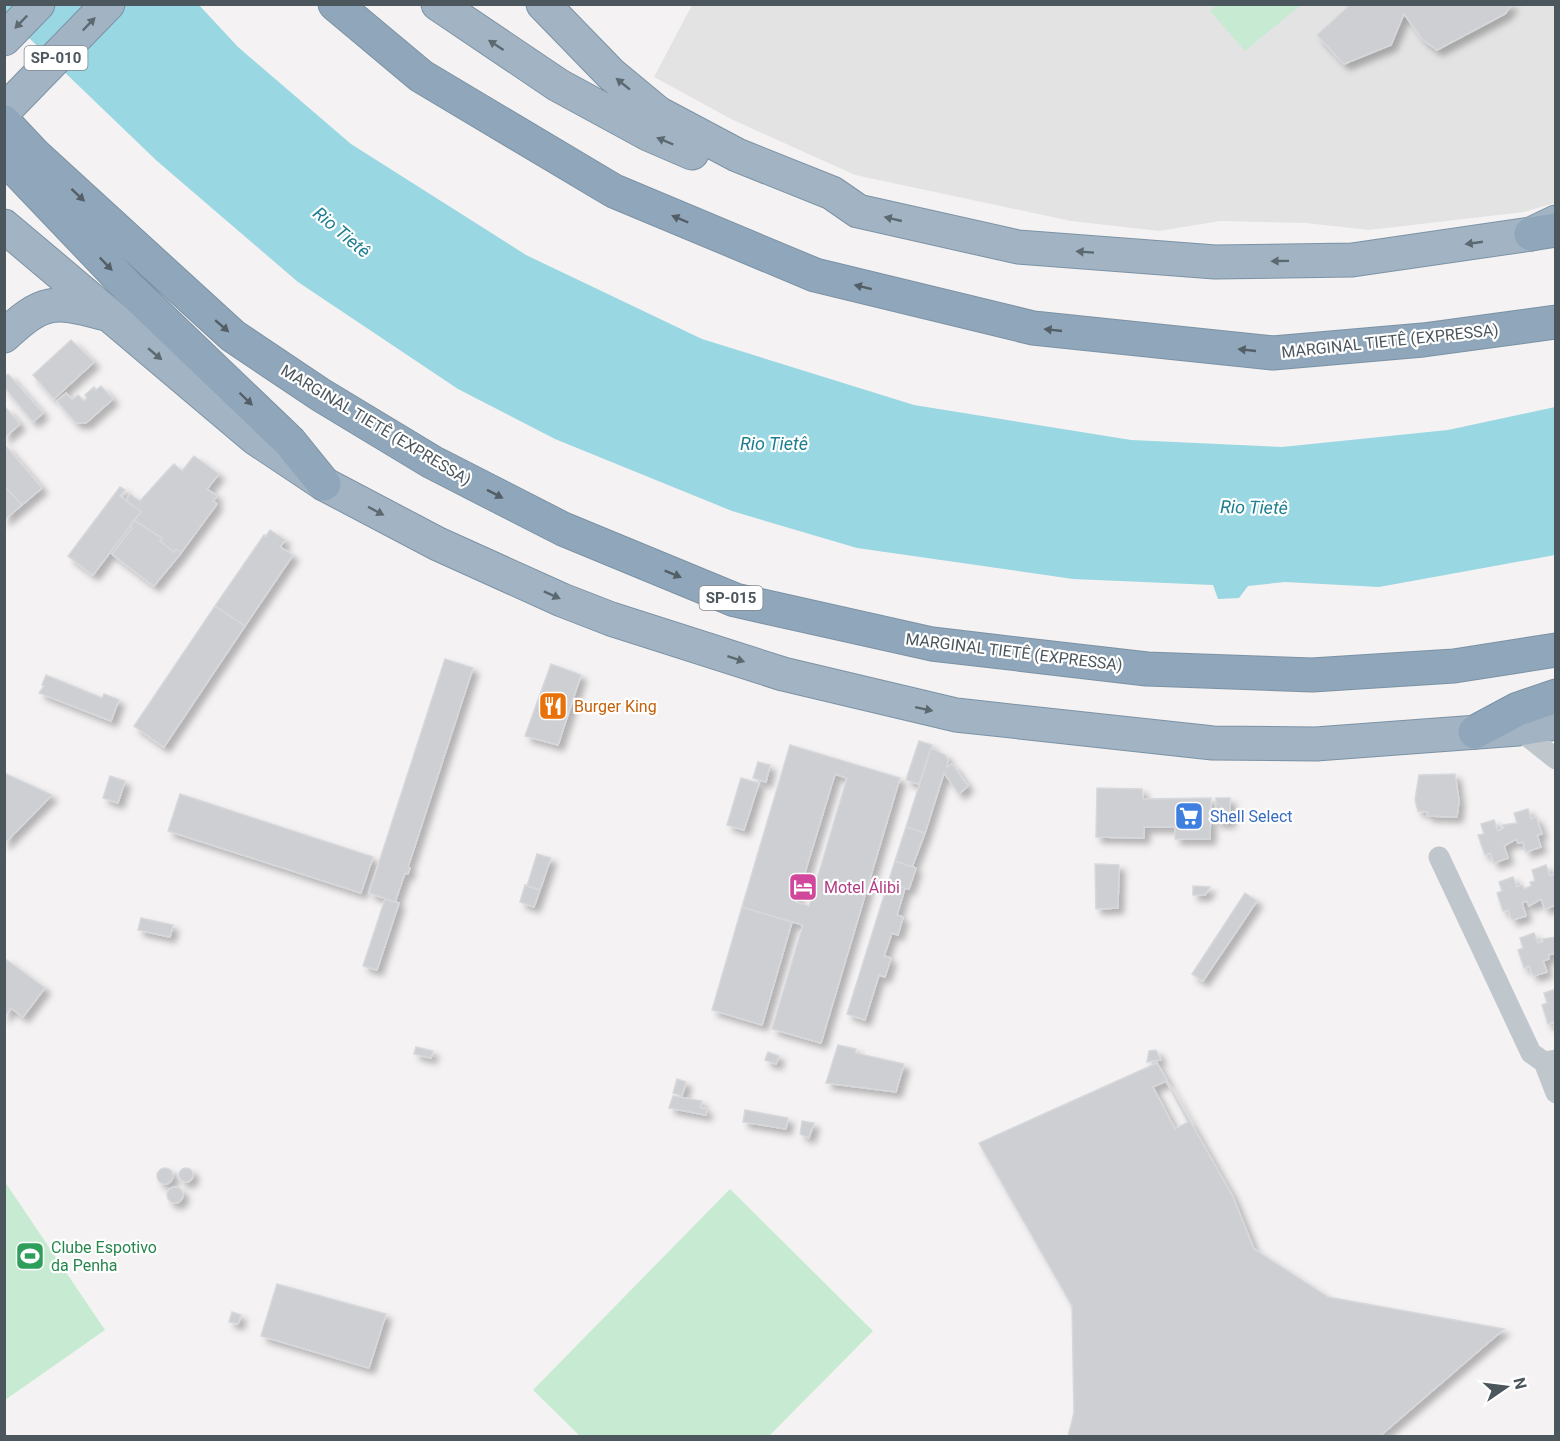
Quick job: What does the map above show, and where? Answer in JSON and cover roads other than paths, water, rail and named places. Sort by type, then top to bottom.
[{"type":"highway","name":"SP-010","points":[[4,39],[38,4]]},
{"type":"highway","name":"SP-010","points":[[4,111],[108,4]]},
{"type":"highway","name":"MARGINAL TIETÊ (EXPRESSA)","points":[[335,4],[421,76],[614,191],[815,275],[1033,328],[1273,353],[1423,340],[1556,322]]},
{"type":"highway","points":[[438,4],[558,85],[648,134],[756,181],[858,211],[1018,247],[1215,262],[1352,260],[1547,229]]},
{"type":"highway","points":[[543,4],[611,74],[658,113],[737,155],[832,193],[858,211]]},
{"type":"highway","name":"SP-015","points":[[4,123],[20,156]]},
{"type":"highway","name":"MARGINAL TIETÊ (EXPRESSA)","points":[[20,156],[234,336],[321,395],[432,462],[563,529],[735,600],[932,645],[1147,669],[1312,675],[1454,666],[1556,650]]},
{"type":"highway","points":[[20,156],[126,285],[290,442],[324,484]]},
{"type":"highway","points":[[4,226],[255,438],[324,484],[438,544],[611,619],[783,674],[922,709],[956,715],[1213,742],[1316,744],[1518,729],[1556,723]]},
{"type":"highway","points":[[4,336],[41,307],[63,303],[110,316]]},
{"type":"highway","points":[[1475,732],[1518,709],[1556,696]]},
{"type":"street","points":[[1518,729],[1556,759]]},
{"type":"street","points":[[1439,857],[1531,1053],[1550,1061],[1556,1093]]},
{"type":"water","name":"Rio Tietê","points":[[4,5],[199,5],[238,47],[351,144],[526,255],[702,339],[914,405],[1131,440],[1282,447],[1448,430],[1555,407],[1555,555],[1379,587],[1285,582],[1248,586],[1239,598],[1218,599],[1213,585],[1073,579],[857,548],[732,511],[555,439],[458,389],[298,282],[157,161],[5,15]]},
{"type":"place","name":"Burger King","points":[[553,706]]},
{"type":"place","name":"Shell Select","points":[[1189,816]]},
{"type":"place","name":"Motel Álibi","points":[[803,887]]},
{"type":"place","name":"Clube Espotivo da Penha","points":[[30,1256]]}]
